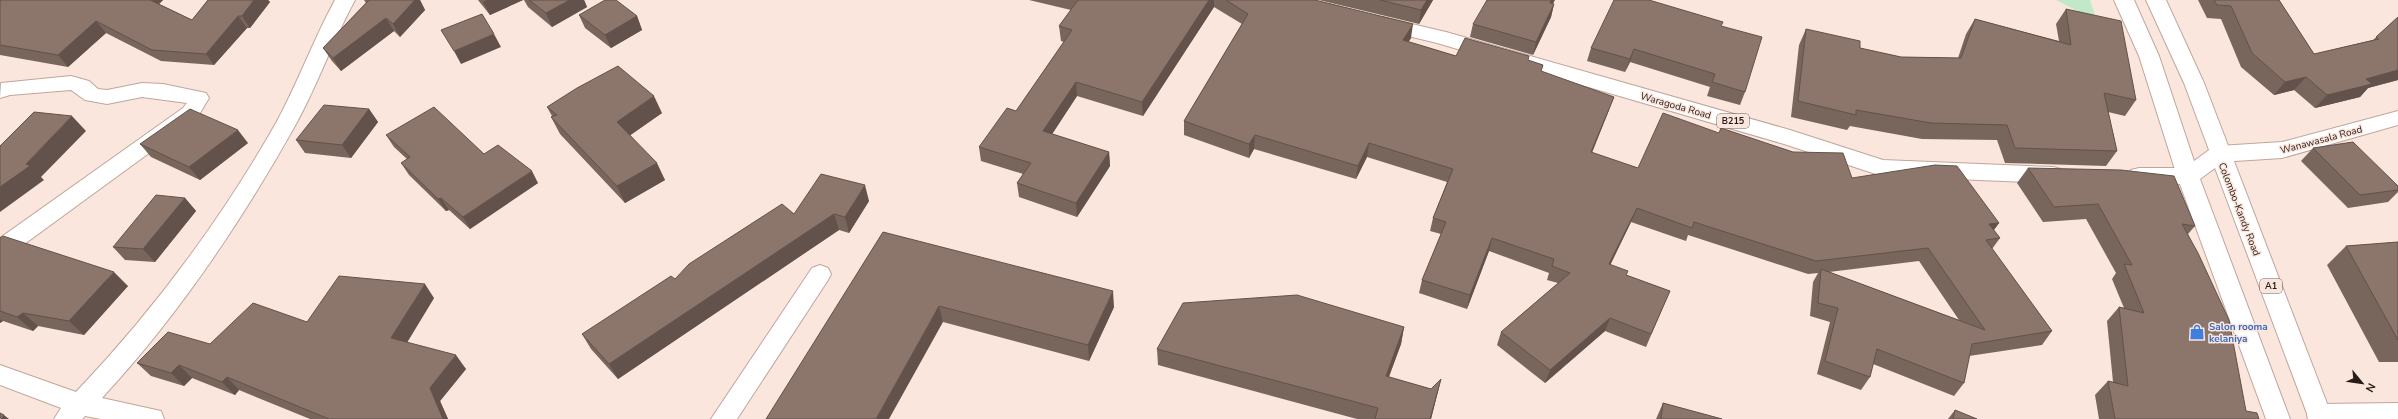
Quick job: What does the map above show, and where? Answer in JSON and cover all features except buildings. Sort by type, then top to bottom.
[{"type":"main road","points":[[73,412],[117,365],[206,253],[286,123],[345,0]]},
{"type":"main road","points":[[2124,0],[2149,56],[2188,176],[2278,419]]},
{"type":"main road","name":"Colombo-Kandy Road","points":[[2156,0],[2186,64],[2320,417]]},
{"type":"main road","name":"Waragoda Road","points":[[1363,19],[1439,37],[1619,88],[1790,138],[1882,168],[2069,176]]},
{"type":"main road","points":[[0,90],[8,88],[72,83],[82,86],[92,95],[107,97],[142,90],[163,91],[199,98],[197,104],[190,112],[0,250]]},
{"type":"main road","name":"Wanawasala Road","points":[[2219,154],[2282,150],[2398,118]]},
{"type":"main road","points":[[2121,176],[2188,176],[2219,154]]},
{"type":"main road","points":[[723,419],[820,274]]},
{"type":"main road","points":[[0,375],[73,412],[152,419]]},
{"type":"main road","points":[[2320,417],[2398,414]]},
{"type":"green space","points":[[2056,0],[2090,0],[2097,21]]},
{"type":"place","name":"Salon rooma kelaniya","points":[[2197,332]]}]
